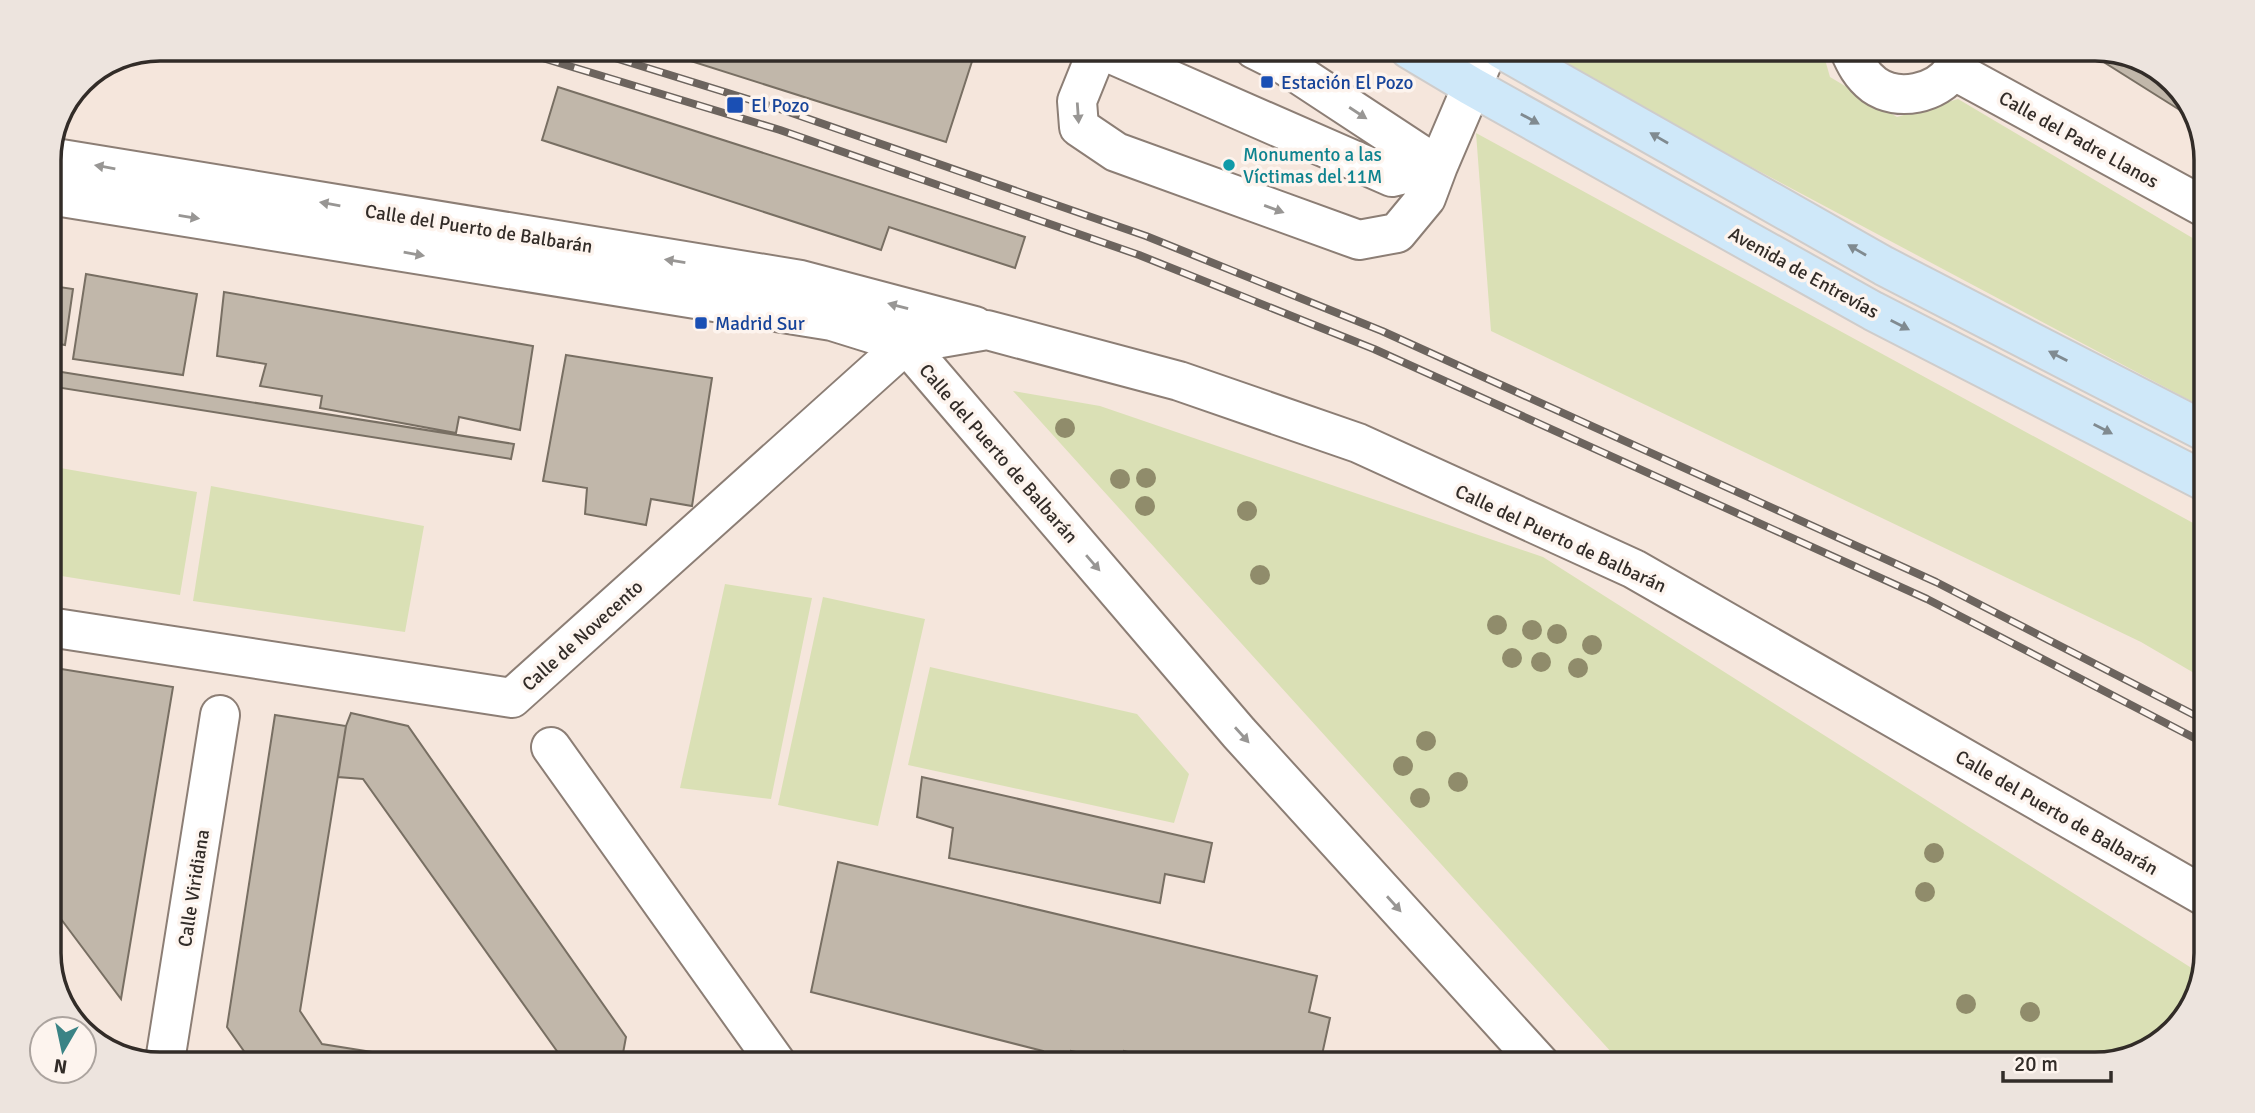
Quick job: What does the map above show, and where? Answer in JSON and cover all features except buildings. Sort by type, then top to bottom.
[{"type":"main road","name":"Avenida de Entrevías","points":[[1429,61],[1873,311],[2194,476]]},
{"type":"main road","points":[[1522,61],[1884,266],[2194,426]]},
{"type":"street","points":[[1094,61],[1077,101],[1079,127],[1116,152],[1359,240],[1397,233],[1426,198],[1482,61]]},
{"type":"street","points":[[1126,61],[1392,177],[1438,166]]},
{"type":"street","points":[[1278,61],[1438,166]]},
{"type":"street","points":[[1854,61],[1859,71],[1876,86],[1896,94],[1920,93],[1940,83],[1956,61]]},
{"type":"street","name":"Calle del Padre Llanos","points":[[1960,61],[2194,201]]},
{"type":"street","name":"Calle del Puerto de Balbarán","points":[[61,159],[801,280],[1179,381],[1358,443],[1634,569],[2194,890]]},
{"type":"street","name":"Calle del Puerto de Balbarán","points":[[61,197],[832,321],[906,344],[988,330]]},
{"type":"street","name":"Calle del Puerto de Balbarán","points":[[906,344],[1239,733],[1528,1052]]},
{"type":"street","name":"Calle de Novecento","points":[[61,629],[512,698],[906,344]]},
{"type":"street","name":"Calle Viridiana","points":[[165,1052],[220,715]]},
{"type":"street","points":[[551,747],[767,1052]]},
{"type":"green space","points":[[1556,61],[1825,61],[1830,77],[1897,117],[1958,99],[2194,239],[2194,403]]},
{"type":"green space","points":[[1476,133],[2194,523],[2194,673],[2141,642],[1491,331]]},
{"type":"green space","points":[[1013,391],[1100,406],[1543,557],[2192,969],[2184,997],[2160,1027],[2139,1042],[2108,1051],[1611,1052]]},
{"type":"green space","points":[[61,468],[197,492],[180,595],[61,576]]},
{"type":"green space","points":[[211,486],[424,526],[405,632],[193,601]]},
{"type":"green space","points":[[725,584],[812,598],[771,799],[680,788]]},
{"type":"green space","points":[[823,597],[925,619],[878,826],[778,805]]},
{"type":"green space","points":[[930,667],[1137,714],[1189,774],[1174,823],[908,765]]},
{"type":"railway","points":[[553,61],[780,130],[1139,255],[1374,349],[1927,599],[2194,738]]},
{"type":"railway","points":[[625,61],[786,111],[1146,236],[1382,331],[1936,582],[2194,715]]},
{"type":"place","name":"Estación El Pozo","points":[[1267,82]]},
{"type":"place","name":"El Pozo","points":[[735,105]]},
{"type":"place","name":"Monumento a las Víctimas del 11M","points":[[1229,165]]},
{"type":"place","name":"Madrid Sur","points":[[701,323]]}]
